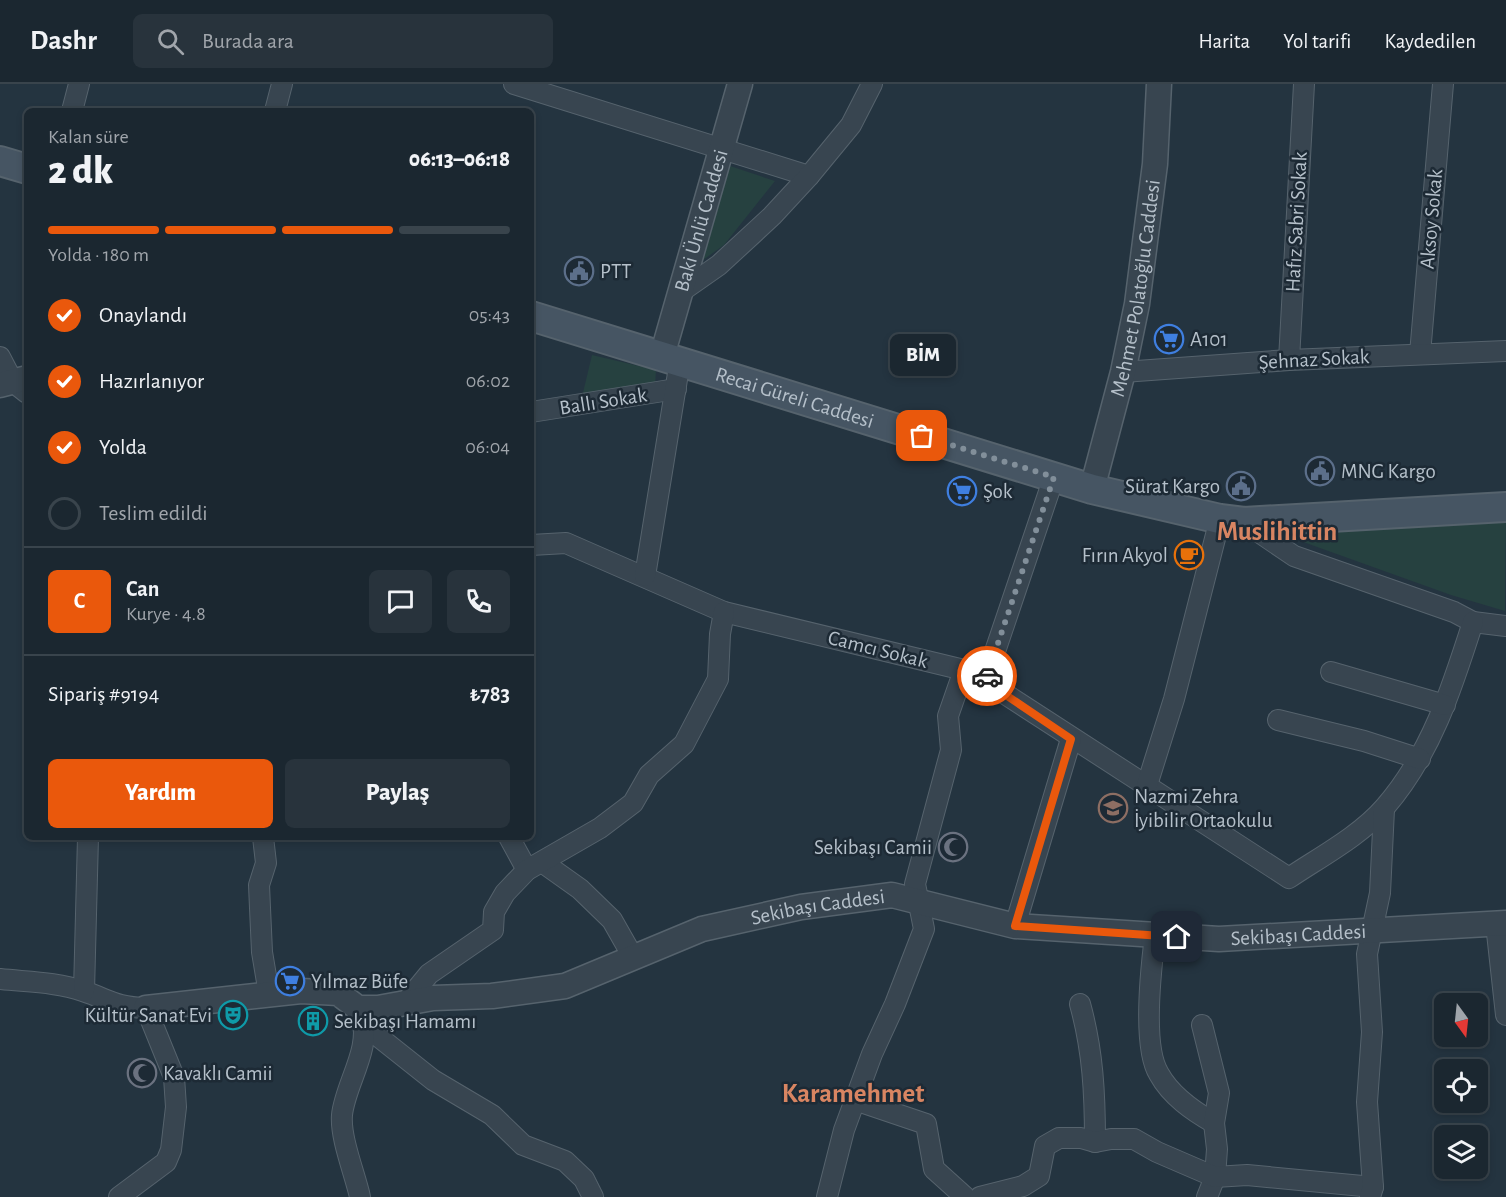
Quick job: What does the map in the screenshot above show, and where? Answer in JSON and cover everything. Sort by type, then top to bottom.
[{"type":"main road","points":[[0,161],[24,168]]},
{"type":"main road","name":"Recai Güreli Caddesi","points":[[534,317],[1092,489],[1232,520],[1506,507]]},
{"type":"street","points":[[73,108],[79,84]]},
{"type":"street","points":[[275,108],[282,84]]},
{"type":"street","points":[[514,84],[809,176]]},
{"type":"street","name":"Baki Ünlü Caddesi","points":[[671,358],[679,293],[740,84]]},
{"type":"street","points":[[679,293],[728,257],[772,216],[809,176],[850,126],[872,84]]},
{"type":"street","name":"Mehmet Polatoğlu Caddesi","points":[[1092,489],[1123,372],[1137,304],[1155,164],[1159,84]]},
{"type":"street","name":"Hafız Sabri Sokak","points":[[1289,360],[1304,84]]},
{"type":"street","name":"Aksoy Sokak","points":[[1420,354],[1443,84]]},
{"type":"street","name":"Şehnaz Sokak","points":[[1123,372],[1289,360],[1506,351]]},
{"type":"street","points":[[0,357],[17,385]]},
{"type":"street","points":[[645,576],[676,389],[671,358]]},
{"type":"street","name":"Ballı Sokak","points":[[534,412],[676,389]]},
{"type":"street","points":[[985,681],[1054,477]]},
{"type":"street","points":[[1147,785],[1232,520],[1294,556],[1454,612],[1473,622],[1506,626]]},
{"type":"street","name":"Camcı Sokak","points":[[534,545],[566,543],[724,612],[964,670],[985,681],[1071,739],[1147,785],[1289,878],[1348,838],[1384,809]]},
{"type":"street","points":[[406,1002],[429,974],[493,930],[494,912],[505,893],[535,866],[600,828],[633,803],[649,774],[684,744],[718,680],[720,634],[724,612]]},
{"type":"street","points":[[855,1100],[926,1124],[934,1169],[969,1197],[1023,1186],[1039,1176],[1045,1146],[1059,1138],[1081,1138],[1095,1142],[1134,1139],[1157,1152],[1215,1177],[1247,1175],[1372,1192],[1367,1102],[1372,1032],[1366,954],[1380,893],[1384,809],[1420,759],[1445,705],[1473,622]]},
{"type":"street","points":[[827,1197],[844,1130],[872,1054],[896,1004],[924,929],[915,884],[951,750],[948,716],[964,670]]},
{"type":"street","points":[[1331,672],[1445,705]]},
{"type":"street","points":[[1278,720],[1420,759]]},
{"type":"street","points":[[1015,926],[1071,739]]},
{"type":"street","points":[[84,992],[88,840]]},
{"type":"street","points":[[263,840],[266,863],[259,885],[262,952],[269,994]]},
{"type":"street","points":[[512,840],[535,866],[580,890],[612,920],[633,957]]},
{"type":"street","name":"Sekibaşı Caddesi","points":[[362,1017],[406,1002],[433,998],[492,996],[565,986],[702,929],[801,907],[892,895],[920,900],[1015,926],[1155,936],[1219,939],[1501,924]]},
{"type":"street","points":[[1501,924],[1506,1015]]},
{"type":"street","points":[[1155,936],[1149,990],[1152,1060],[1159,1076],[1189,1109],[1214,1123]]},
{"type":"street","points":[[0,979],[53,984],[84,992],[121,1008],[146,1008],[301,991],[338,993],[433,1080],[492,1115],[523,1145],[565,1161],[584,1179],[593,1197]]},
{"type":"street","points":[[1080,1004],[1091,1042],[1095,1086],[1095,1142]]},
{"type":"street","points":[[119,1197],[166,1162],[171,1150],[176,1107],[174,1077],[146,1008]]},
{"type":"street","points":[[360,1197],[342,1116],[362,1017]]},
{"type":"street","points":[[1202,1025],[1220,1093],[1214,1123],[1217,1149],[1215,1177],[1207,1197]]},
{"type":"green space","points":[[730,166],[775,181],[724,245],[703,260]]},
{"type":"green space","points":[[592,355],[656,370],[655,387],[582,397]]},
{"type":"green space","points":[[1506,517],[1505,611],[1451,595],[1281,534]]},
{"type":"way so far","points":[[922,436],[1054,477],[987,676]]},
{"type":"place","name":"PTT","points":[[579,271]]},
{"type":"place","name":"A101","points":[[1169,339]]},
{"type":"place","name":"BİM","points":[[922,436]]},
{"type":"place","name":"MNG Kargo","points":[[1320,471]]},
{"type":"place","name":"Sürat Kargo","points":[[1241,486]]},
{"type":"place","name":"Şok","points":[[962,491]]},
{"type":"place","name":"Fırın Akyol","points":[[1189,555]]},
{"type":"place","name":"Nazmi Zehra İyibilir Ortaokulu","points":[[1113,808]]},
{"type":"place","name":"Sekibaşı Camii","points":[[953,847]]},
{"type":"place","name":"Yılmaz Büfe","points":[[290,981]]},
{"type":"place","name":"Kültür Sanat Evi","points":[[233,1015]]},
{"type":"place","name":"Sekibaşı Hamamı","points":[[313,1021]]},
{"type":"place","name":"Kavaklı Camii","points":[[142,1073]]},
{"type":"district","name":"Muslihittin","points":[[1277,531]]},
{"type":"district","name":"Karamehmet","points":[[853,1093]]},
{"type":"route","points":[[987,676],[985,681],[1071,739],[1015,926],[1177,937]]}]
